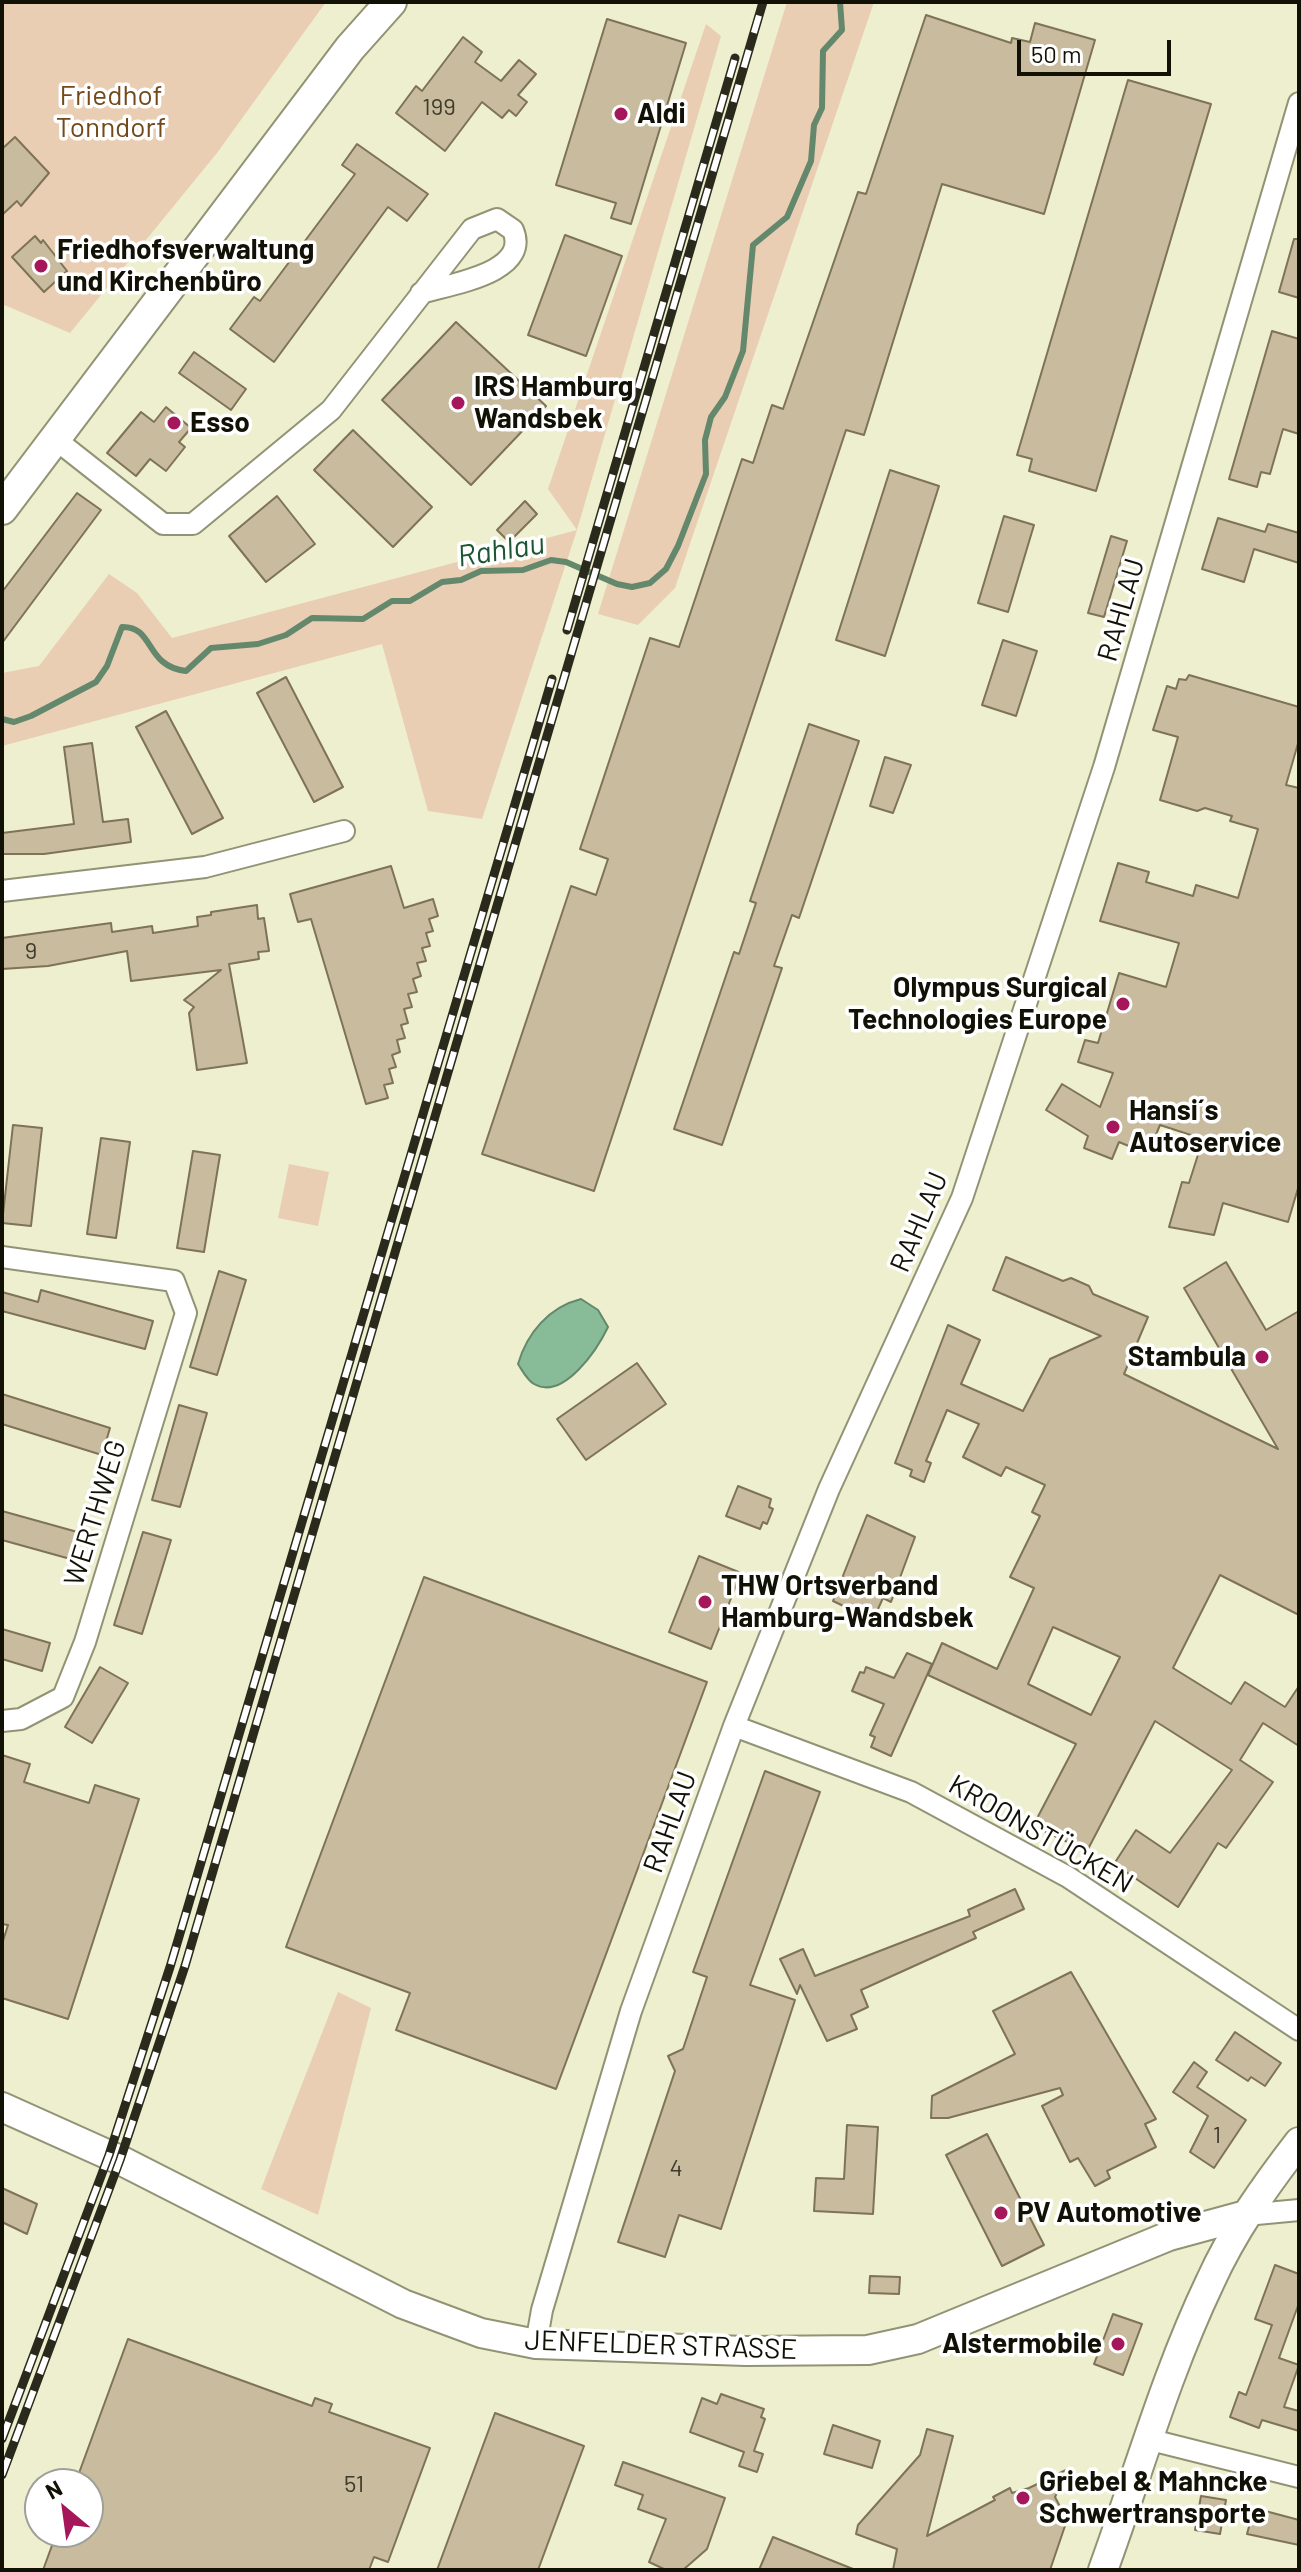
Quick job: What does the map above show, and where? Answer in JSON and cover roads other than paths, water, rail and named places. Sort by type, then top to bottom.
[{"type":"main road","points":[[350,48],[365,2]]},
{"type":"main road","points":[[2,509],[350,48],[391,2]]},
{"type":"street","name":"RAHLAU","points":[[536,2344],[542,2310],[631,2011],[734,1726],[839,1466],[962,1198],[1101,778],[1299,103]]},
{"type":"street","points":[[55,439],[163,524],[193,524],[331,410],[421,293],[472,229],[497,219],[513,230],[516,246],[508,262],[484,274],[421,293]]},
{"type":"street","points":[[2,891],[205,867],[344,831]]},
{"type":"street","name":"WERTHWEG","points":[[2,1257],[174,1281],[186,1313],[85,1642],[63,1697],[21,1719],[2,1721]]},
{"type":"street","name":"KROONSTÜCKEN","points":[[734,1726],[911,1792],[1068,1877],[1299,2030]]},
{"type":"street","name":"JENFELDER STRASSE","points":[[2,2107],[120,2160],[403,2304],[481,2333],[536,2344],[746,2351],[868,2350],[918,2339],[1169,2236],[1246,2215],[1299,2210]]},
{"type":"street","points":[[1103,2570],[1185,2338],[1210,2281],[1246,2215],[1299,2142]]},
{"type":"street","points":[[1151,2440],[1299,2477]]},
{"type":"waterway","name":"Rahlau","points":[[2,719],[14,722],[31,716],[96,682],[107,666],[122,627],[133,628],[140,633],[163,662],[186,671],[211,648],[258,644],[286,635],[312,618],[363,619],[392,601],[410,601],[442,582],[461,580],[481,571],[523,570],[551,560],[566,562],[617,584],[632,587],[650,583],[666,569],[678,546],[706,474],[705,440],[711,417],[725,397],[743,351],[753,245],[787,217],[811,161],[814,125],[822,108],[823,51],[842,30],[840,2]]},
{"type":"railway","points":[[2,2475],[120,2160],[185,1966],[763,2]]},
{"type":"railway","points":[[567,630],[735,58]]},
{"type":"railway","points":[[2,2439],[109,2155],[170,1967],[552,679]]},
{"type":"place","name":"Aldi","points":[[621,114]]},
{"type":"place","name":"Friedhofsverwaltung und Kirchenbüro","points":[[41,266]]},
{"type":"place","name":"IRS Hamburg Wandsbek","points":[[458,403]]},
{"type":"place","name":"Esso","points":[[174,423]]},
{"type":"place","name":"Olympus Surgical Technologies Europe","points":[[1123,1004]]},
{"type":"place","name":"Hansi´s Autoservice","points":[[1113,1127]]},
{"type":"place","name":"Stambula","points":[[1262,1357]]},
{"type":"place","name":"THW Ortsverband Hamburg-Wandsbek","points":[[705,1602]]},
{"type":"place","name":"PV Automotive","points":[[1001,2213]]},
{"type":"place","name":"Alstermobile","points":[[1118,2344]]},
{"type":"place","name":"Griebel & Mahncke Schwertransporte","points":[[1023,2498]]},
{"type":"park label","name":"Friedhof Tonndorf","points":[[111,112]]}]
